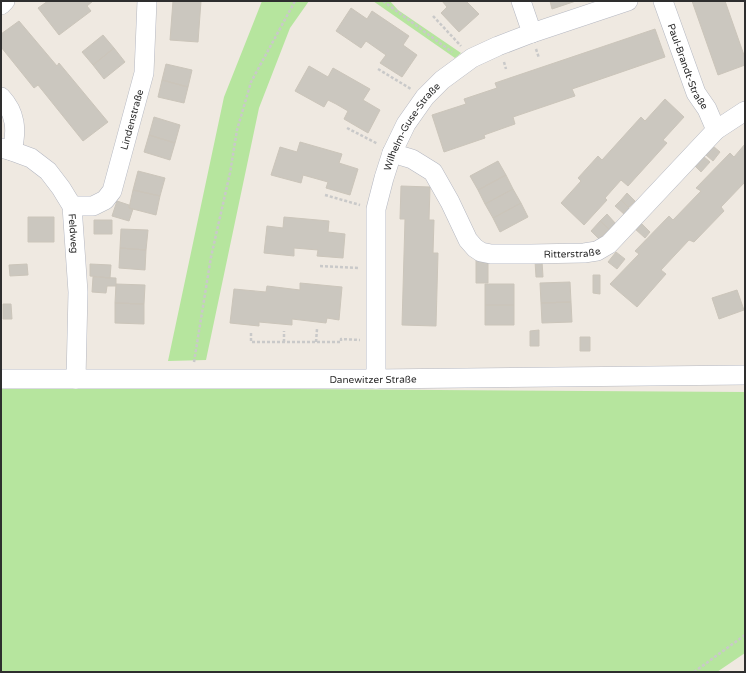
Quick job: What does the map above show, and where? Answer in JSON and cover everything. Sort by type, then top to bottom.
[{"type":"street","points":[[1,5],[6,1]]},
{"type":"street","name":"Lindenstraße","points":[[72,206],[92,206],[105,200],[112,191],[144,73],[147,1]]},
{"type":"street","points":[[521,1],[532,33]]},
{"type":"street","name":"Wilhelm-Guse-Straße","points":[[376,379],[376,209],[392,153],[406,124],[425,97],[442,80],[467,61],[498,46],[532,33],[628,1]]},
{"type":"street","name":"Paul-Brandt-Straße","points":[[663,1],[696,93],[707,109],[716,130]]},
{"type":"street","name":"Feldweg","points":[[1,97],[6,103],[15,123],[15,139],[6,150],[31,158],[48,171],[72,206],[78,292],[76,379]]},
{"type":"street","name":"Ritterstraße","points":[[392,153],[412,159],[433,172],[450,202],[468,240],[481,252],[491,254],[584,253],[597,251],[609,244],[716,130],[745,111]]},
{"type":"street","name":"Danewitzer Straße","points":[[1,379],[376,379],[745,375]]},
{"type":"path","points":[[191,379],[211,257],[230,173],[237,130],[252,82],[294,1]]},
{"type":"path","points":[[383,1],[456,56],[467,61]]},
{"type":"path","points":[[433,16],[467,61]]},
{"type":"path","points":[[378,69],[425,97]]},
{"type":"path","points":[[347,128],[392,153]]},
{"type":"path","points":[[325,195],[376,209]]},
{"type":"path","points":[[320,266],[376,268]]},
{"type":"path","points":[[316,342],[317,329]]},
{"type":"path","points":[[284,331],[284,342]]},
{"type":"path","points":[[251,333],[251,342],[341,342],[341,338],[377,340]]},
{"type":"path","points":[[694,672],[745,635]]},
{"type":"green space","points":[[262,1],[309,1],[290,28],[259,108],[206,360],[168,361],[224,97]]},
{"type":"green space","points":[[373,1],[390,1],[398,10],[461,53],[455,58]]},
{"type":"green space","points":[[1,387],[745,392],[745,653],[717,672],[1,672]]},
{"type":"building","points":[[48,1],[93,1],[87,6],[91,11],[59,35],[38,8]]},
{"type":"building","points":[[173,1],[201,1],[198,42],[170,40]]},
{"type":"building","points":[[442,1],[466,1],[479,14],[459,32],[441,13],[447,7]]},
{"type":"building","points":[[550,1],[576,1],[552,9]]},
{"type":"building","points":[[692,1],[725,1],[745,58],[745,65],[718,75]]},
{"type":"building","points":[[351,8],[367,19],[372,11],[409,36],[403,45],[417,55],[402,77],[380,63],[386,55],[366,41],[361,48],[336,31]]},
{"type":"building","points":[[19,21],[57,66],[59,63],[108,122],[83,141],[38,85],[34,88],[1,47],[1,34]]},
{"type":"building","points":[[655,29],[665,57],[572,89],[575,96],[513,117],[515,124],[484,135],[485,138],[444,152],[432,115],[466,104],[464,99],[497,88],[495,83]]},
{"type":"building","points":[[103,35],[114,48],[93,65],[82,52]]},
{"type":"building","points":[[114,48],[125,62],[104,79],[93,65]]},
{"type":"building","points":[[166,64],[192,70],[188,87],[162,80]]},
{"type":"building","points":[[309,66],[328,77],[333,68],[370,89],[363,100],[380,110],[368,133],[344,119],[348,111],[336,104],[328,100],[324,107],[295,91]]},
{"type":"building","points":[[162,80],[188,87],[184,103],[158,97]]},
{"type":"building","points":[[665,99],[684,117],[663,140],[667,143],[628,186],[621,180],[605,198],[607,200],[584,225],[561,203],[581,181],[578,178],[598,156],[602,160],[641,117],[645,121]]},
{"type":"building","points":[[154,117],[180,125],[175,143],[149,135]]},
{"type":"building","points":[[149,135],[175,143],[170,160],[144,152]]},
{"type":"building","points":[[300,142],[342,154],[339,163],[358,169],[350,195],[326,188],[328,182],[303,175],[301,183],[271,175],[280,147],[297,152]]},
{"type":"building","points":[[745,144],[745,182],[721,207],[724,211],[694,242],[689,240],[661,270],[666,274],[637,307],[610,284],[639,254],[635,251],[669,216],[673,220],[701,191],[696,188],[730,153],[734,157]]},
{"type":"building","points":[[713,146],[720,152],[713,161],[706,155]]},
{"type":"building","points":[[703,156],[710,162],[701,172],[694,165]]},
{"type":"building","points":[[498,161],[506,175],[478,190],[470,176]]},
{"type":"building","points":[[138,171],[165,178],[160,196],[133,190]]},
{"type":"building","points":[[506,175],[513,189],[485,204],[478,190]]},
{"type":"building","points":[[401,186],[430,187],[429,220],[434,220],[433,253],[438,253],[436,326],[402,325],[405,219],[400,219]]},
{"type":"building","points":[[513,189],[521,203],[493,218],[485,204]]},
{"type":"building","points":[[133,190],[160,196],[156,215],[129,208]]},
{"type":"building","points":[[627,193],[635,201],[629,207],[621,200]]},
{"type":"building","points":[[621,200],[630,209],[625,215],[615,206]]},
{"type":"building","points":[[117,201],[129,205],[129,208],[133,209],[129,221],[112,216]]},
{"type":"building","points":[[521,203],[528,217],[500,232],[493,218]]},
{"type":"building","points":[[607,214],[616,224],[610,230],[600,221]]},
{"type":"building","points":[[28,217],[54,217],[54,242],[28,242]]},
{"type":"building","points":[[284,217],[329,221],[328,232],[345,234],[343,258],[317,256],[318,250],[294,248],[294,256],[264,253],[267,226],[283,228]]},
{"type":"building","points":[[94,220],[112,220],[112,234],[94,234]]},
{"type":"building","points":[[600,221],[609,229],[599,239],[591,231]]},
{"type":"building","points":[[640,222],[650,232],[645,238],[634,228]]},
{"type":"building","points":[[121,229],[148,230],[146,250],[120,248]]},
{"type":"building","points":[[120,248],[146,250],[145,270],[119,268]]},
{"type":"building","points":[[616,252],[625,259],[617,269],[608,262]]},
{"type":"building","points":[[476,260],[488,260],[488,283],[476,283]]},
{"type":"building","points":[[535,261],[542,261],[543,277],[536,277]]},
{"type":"building","points":[[27,264],[28,275],[10,276],[9,265]]},
{"type":"building","points":[[90,264],[111,265],[110,278],[90,276]]},
{"type":"building","points":[[593,275],[600,275],[600,294],[593,293]]},
{"type":"building","points":[[93,277],[116,278],[116,286],[107,286],[106,293],[92,292]]},
{"type":"building","points":[[570,282],[571,302],[541,303],[540,283]]},
{"type":"building","points":[[300,283],[342,287],[339,320],[327,318],[326,323],[292,319],[292,325],[259,322],[259,326],[230,323],[234,289],[266,292],[267,286],[300,290]]},
{"type":"building","points":[[116,284],[145,285],[144,304],[115,303]]},
{"type":"building","points":[[485,284],[514,284],[514,305],[485,305]]},
{"type":"building","points":[[737,290],[744,310],[719,319],[712,298]]},
{"type":"building","points":[[571,302],[572,322],[542,323],[541,303]]},
{"type":"building","points":[[115,303],[144,304],[144,324],[115,323]]},
{"type":"building","points":[[3,304],[11,304],[12,319],[3,319]]},
{"type":"building","points":[[485,305],[514,305],[514,325],[485,325]]},
{"type":"building","points":[[539,330],[539,346],[530,346],[530,331]]},
{"type":"building","points":[[580,337],[590,337],[590,351],[580,351]]}]
